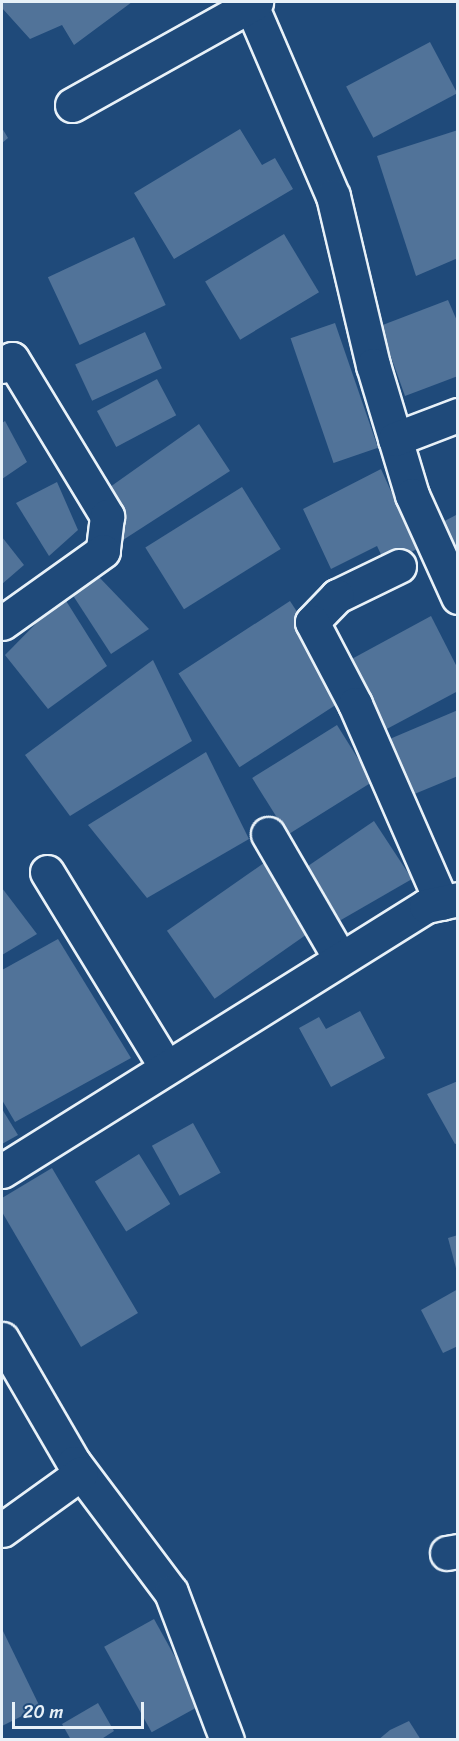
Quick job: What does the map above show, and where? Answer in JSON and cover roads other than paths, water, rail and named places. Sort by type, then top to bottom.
[{"type":"street","points":[[72,105],[253,3],[333,196],[373,365],[412,495],[458,597]]},
{"type":"street","points":[[2,366],[12,359],[107,516],[103,550],[2,623]]},
{"type":"street","points":[[395,439],[458,414]]},
{"type":"street","points":[[2,1170],[426,906],[450,901],[355,704],[312,622],[337,596],[399,566]]},
{"type":"street","points":[[268,834],[340,958]]},
{"type":"street","points":[[47,872],[166,1067]]},
{"type":"street","points":[[2,1339],[81,1473],[171,1592],[227,1740]]},
{"type":"street","points":[[2,1530],[81,1473]]}]
